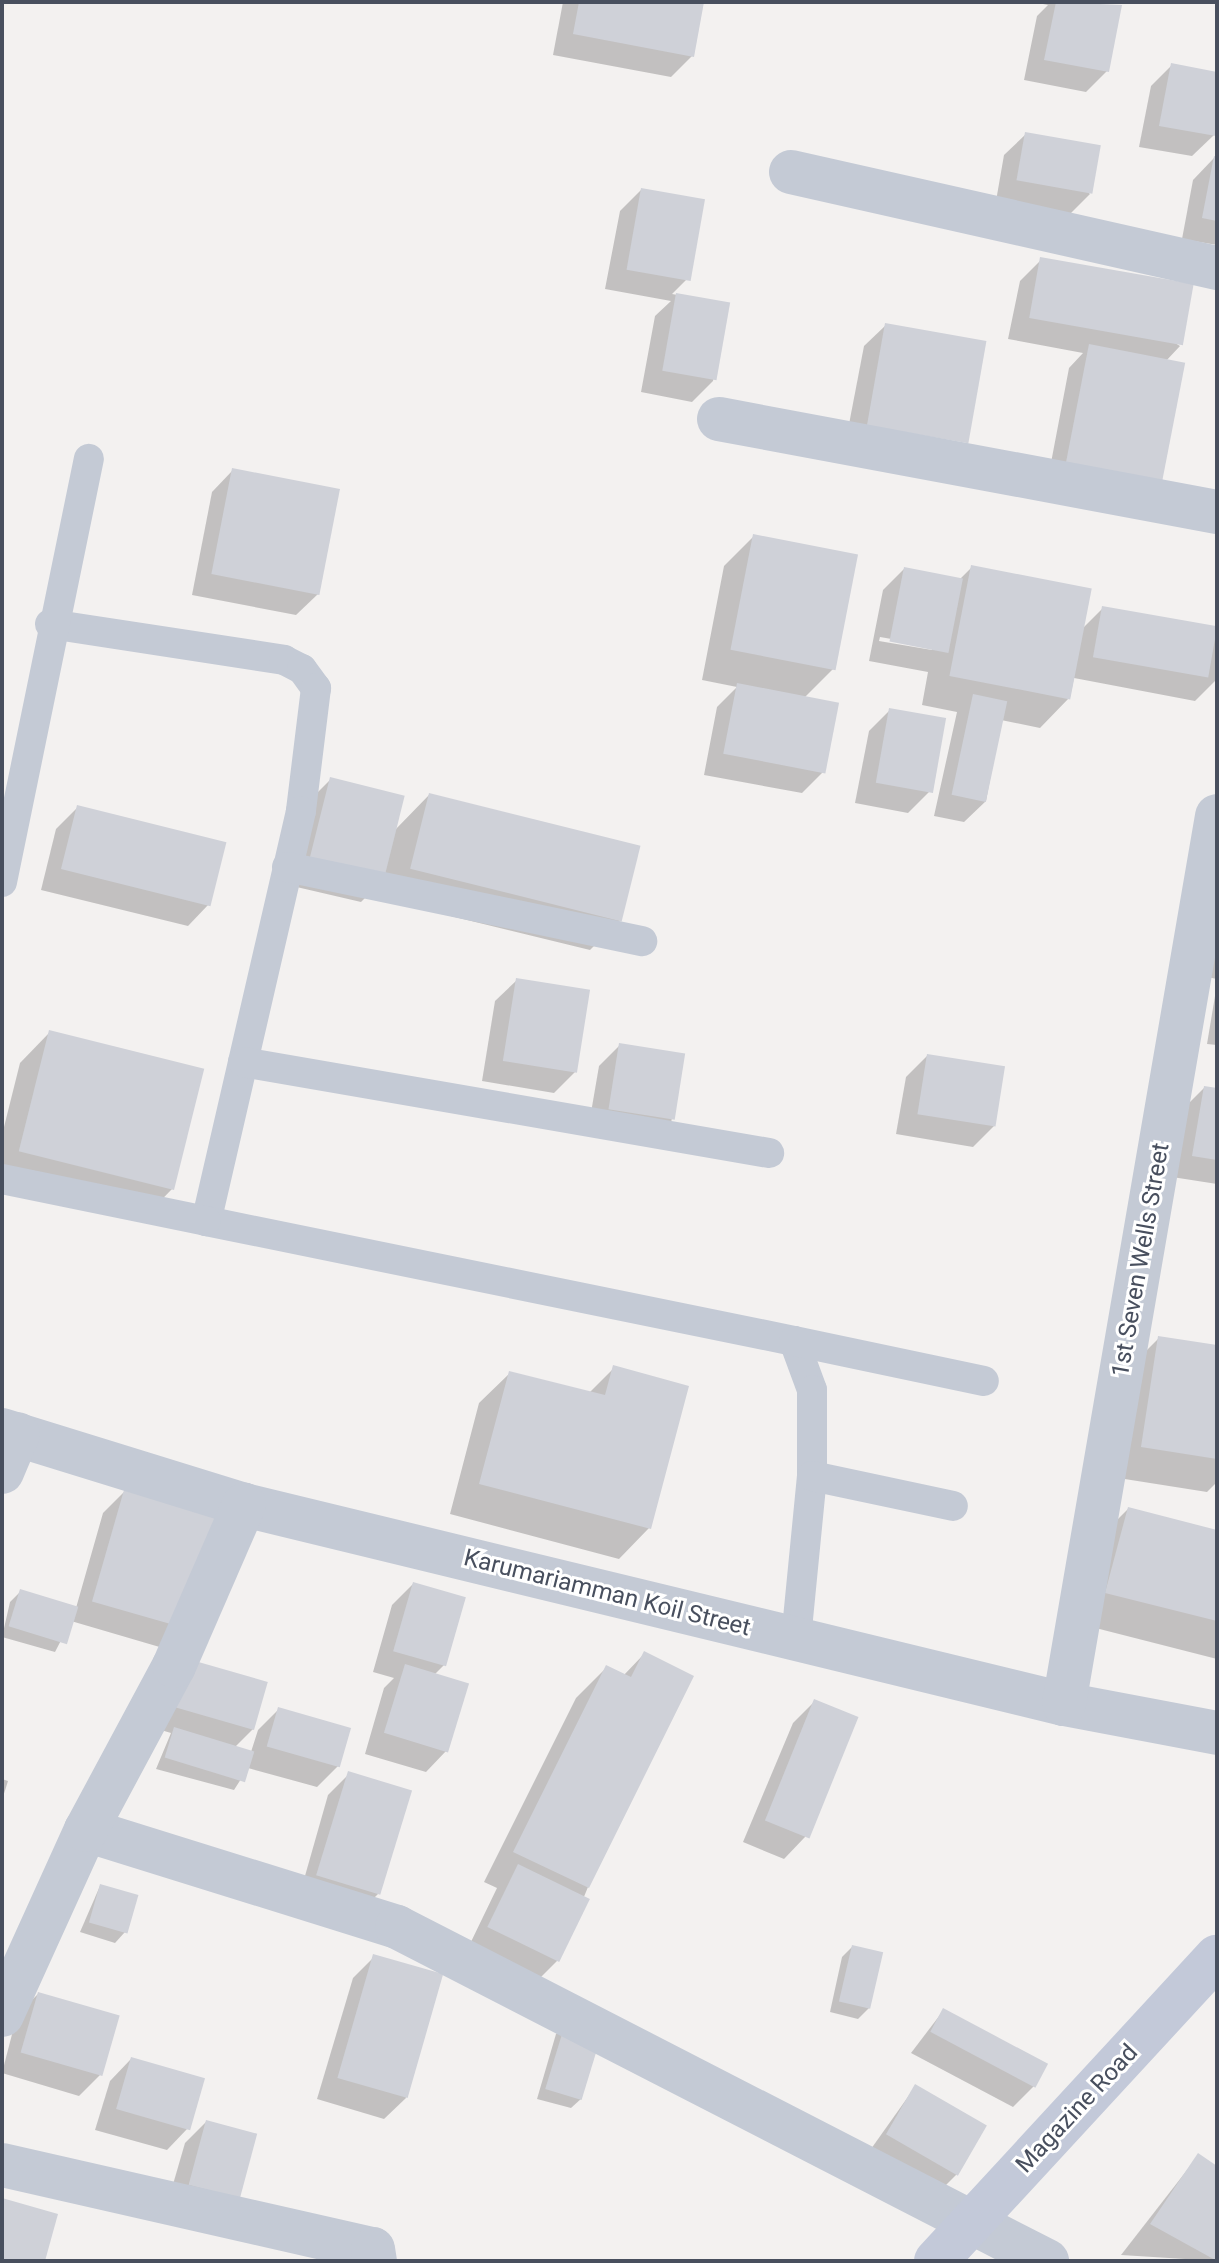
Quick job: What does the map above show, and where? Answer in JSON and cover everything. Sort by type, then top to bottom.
[{"type":"street","points":[[791,172],[1217,268]]},
{"type":"street","points":[[719,419],[1217,512]]},
{"type":"street","name":"1st Seven Wells Street","points":[[1064,1704],[1217,816]]},
{"type":"street","name":"Karumariamman Koil Street","points":[[7,1446],[1064,1704],[1217,1733]]},
{"type":"street","points":[[2,2015],[86,1830],[174,1666],[244,1505]]},
{"type":"street","points":[[86,1830],[397,1927],[1047,2261]]},
{"type":"street","name":"Magazine Road","points":[[936,2261],[1217,1957]]},
{"type":"street","points":[[2,2165],[373,2249],[375,2261]]},
{"type":"lane","points":[[2,882],[50,624],[89,459]]},
{"type":"lane","points":[[50,624],[302,669],[316,688],[317,716],[287,867],[206,1221]]},
{"type":"lane","points":[[287,867],[642,941]]},
{"type":"lane","points":[[243,1062],[769,1153]]},
{"type":"lane","points":[[2,1179],[984,1381]]},
{"type":"lane","points":[[794,1341],[812,1390],[812,1476],[796,1639]]},
{"type":"lane","points":[[812,1476],[953,1506]]},
{"type":"building","points":[[579,2],[704,2],[694,57],[573,34]]},
{"type":"building","points":[[1056,2],[1122,5],[1109,72],[1044,60]]},
{"type":"building","points":[[1171,63],[1217,72],[1216,136],[1159,126]]},
{"type":"building","points":[[1025,132],[1101,145],[1092,194],[1016,180]]},
{"type":"building","points":[[1214,156],[1217,157],[1217,221],[1202,218]]},
{"type":"building","points":[[641,188],[705,199],[691,281],[627,270]]},
{"type":"building","points":[[1040,257],[1194,284],[1183,345],[1029,318]]},
{"type":"building","points":[[676,293],[730,303],[716,380],[662,371]]},
{"type":"building","points":[[885,323],[986,341],[968,443],[867,425]]},
{"type":"building","points":[[1089,344],[1185,363],[1161,486],[1065,468]]},
{"type":"building","points":[[232,468],[340,489],[319,595],[211,574]]},
{"type":"building","points":[[753,534],[858,554],[836,670],[730,650]]},
{"type":"building","points":[[971,565],[1092,588],[1070,699],[949,676]]},
{"type":"building","points":[[904,567],[963,578],[948,653],[889,642]]},
{"type":"building","points":[[1102,606],[1217,626],[1208,678],[1093,657]]},
{"type":"building","points":[[737,683],[839,703],[825,774],[723,754]]},
{"type":"building","points":[[973,694],[1007,701],[986,802],[952,795]]},
{"type":"building","points":[[889,708],[946,718],[933,793],[876,783]]},
{"type":"building","points":[[330,777],[405,796],[383,883],[308,864]]},
{"type":"building","points":[[429,793],[641,846],[622,921],[410,869]]},
{"type":"building","points":[[77,805],[226,842],[210,906],[61,869]]},
{"type":"building","points":[[516,978],[590,990],[577,1073],[503,1061]]},
{"type":"building","points":[[49,1030],[204,1069],[174,1190],[19,1151]]},
{"type":"building","points":[[619,1043],[685,1053],[675,1120],[609,1109]]},
{"type":"building","points":[[927,1054],[1005,1066],[995,1127],[917,1114]]},
{"type":"building","points":[[1204,1086],[1217,1088],[1217,1160],[1192,1156]]},
{"type":"building","points":[[1158,1336],[1217,1345],[1217,1459],[1141,1447]]},
{"type":"building","points":[[613,1365],[689,1386],[651,1529],[479,1484],[509,1371],[605,1395]]},
{"type":"building","points":[[124,1490],[218,1517],[186,1629],[92,1602]]},
{"type":"building","points":[[1128,1507],[1217,1530],[1217,1621],[1105,1593]]},
{"type":"building","points":[[413,1582],[466,1597],[446,1666],[393,1651]]},
{"type":"building","points":[[20,1589],[78,1607],[67,1644],[9,1626]]},
{"type":"building","points":[[644,1651],[694,1676],[589,1888],[513,1852],[606,1665],[631,1677]]},
{"type":"building","points":[[188,1659],[268,1682],[254,1730],[174,1707]]},
{"type":"building","points":[[405,1664],[469,1684],[448,1752],[384,1733]]},
{"type":"building","points":[[814,1699],[859,1717],[809,1838],[765,1820]]},
{"type":"building","points":[[278,1707],[351,1728],[340,1767],[267,1746]]},
{"type":"building","points":[[174,1727],[254,1752],[245,1782],[165,1758]]},
{"type":"building","points":[[348,1771],[412,1791],[380,1895],[316,1875]]},
{"type":"building","points":[[518,1864],[590,1899],[559,1962],[487,1927]]},
{"type":"building","points":[[100,1884],[138,1895],[127,1933],[89,1922]]},
{"type":"building","points":[[852,1945],[883,1952],[870,2009],[839,2002]]},
{"type":"building","points":[[373,1954],[443,1974],[408,2098],[337,2078]]},
{"type":"building","points":[[38,1992],[120,2015],[102,2076],[21,2053]]},
{"type":"building","points":[[943,2008],[1048,2064],[1035,2088],[930,2032]]},
{"type":"building","points":[[566,2021],[602,2032],[582,2100],[545,2089]]},
{"type":"building","points":[[131,2057],[205,2078],[190,2130],[116,2109]]},
{"type":"building","points":[[915,2084],[987,2126],[958,2176],[886,2134]]},
{"type":"building","points":[[206,2120],[257,2134],[240,2198],[189,2185]]},
{"type":"building","points":[[1198,2153],[1217,2166],[1217,2261],[1150,2224]]},
{"type":"building","points":[[2,2198],[58,2214],[45,2261],[2,2261]]}]
